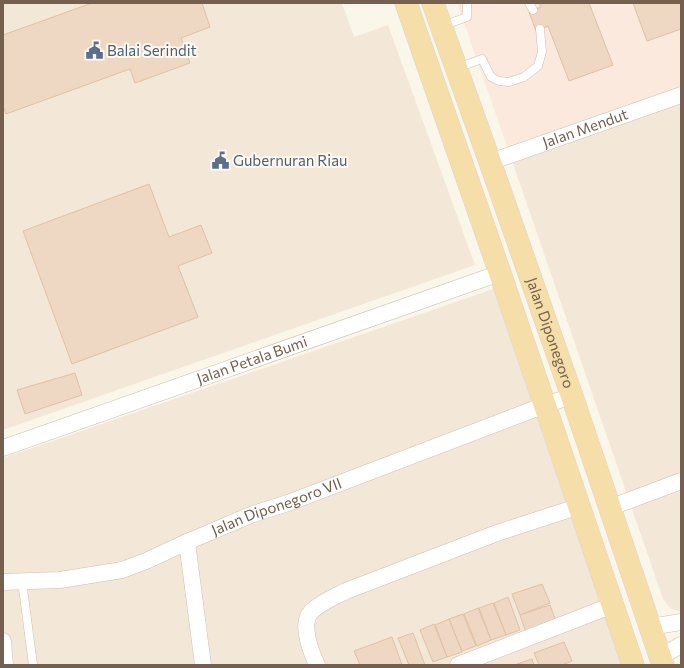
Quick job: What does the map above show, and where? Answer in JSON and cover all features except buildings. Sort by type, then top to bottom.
[{"type":"main road","name":"Jalan Diponegoro","points":[[406,3],[634,665]]},
{"type":"main road","name":"Jalan Diponegoro","points":[[433,3],[572,396],[661,661]]},
{"type":"street","name":"Jalan Mendut","points":[[490,162],[680,97]]},
{"type":"street","name":"Jalan Petala Bumi","points":[[3,448],[500,273]]},
{"type":"street","name":"Jalan Diponegoro VII","points":[[3,582],[60,580],[122,570],[253,514],[288,503],[572,396]]},
{"type":"street","points":[[609,508],[681,481]]},
{"type":"street","points":[[317,665],[308,639],[306,624],[310,613],[322,603],[346,591],[482,539],[580,506]]},
{"type":"street","points":[[187,542],[203,665]]},
{"type":"street","points":[[458,665],[613,605]]},
{"type":"street","points":[[650,627],[681,622]]},
{"type":"street","points":[[3,641],[5,665]]},
{"type":"street","points":[[661,661],[681,645]]},
{"type":"lane","points":[[441,26],[467,17],[468,3]]},
{"type":"lane","points":[[456,68],[482,59],[491,76],[499,81],[509,82],[524,77],[538,66],[542,52],[540,29]]},
{"type":"lane","points":[[22,581],[34,665]]},
{"type":"shaded area","name":"Gubernuran Riau","points":[[3,3],[342,3],[354,37],[388,25],[475,265],[3,430]]},
{"type":"shaded area","points":[[457,3],[681,3],[681,93],[510,155]]},
{"type":"shaded area","points":[[681,93],[681,612],[671,609],[663,599],[510,155]]},
{"type":"shaded area","points":[[499,287],[628,665],[3,665],[3,458]]},
{"type":"place","name":"Balai Serindit","points":[[94,51]]},
{"type":"place","name":"Gubernuran Riau","points":[[220,161]]}]
